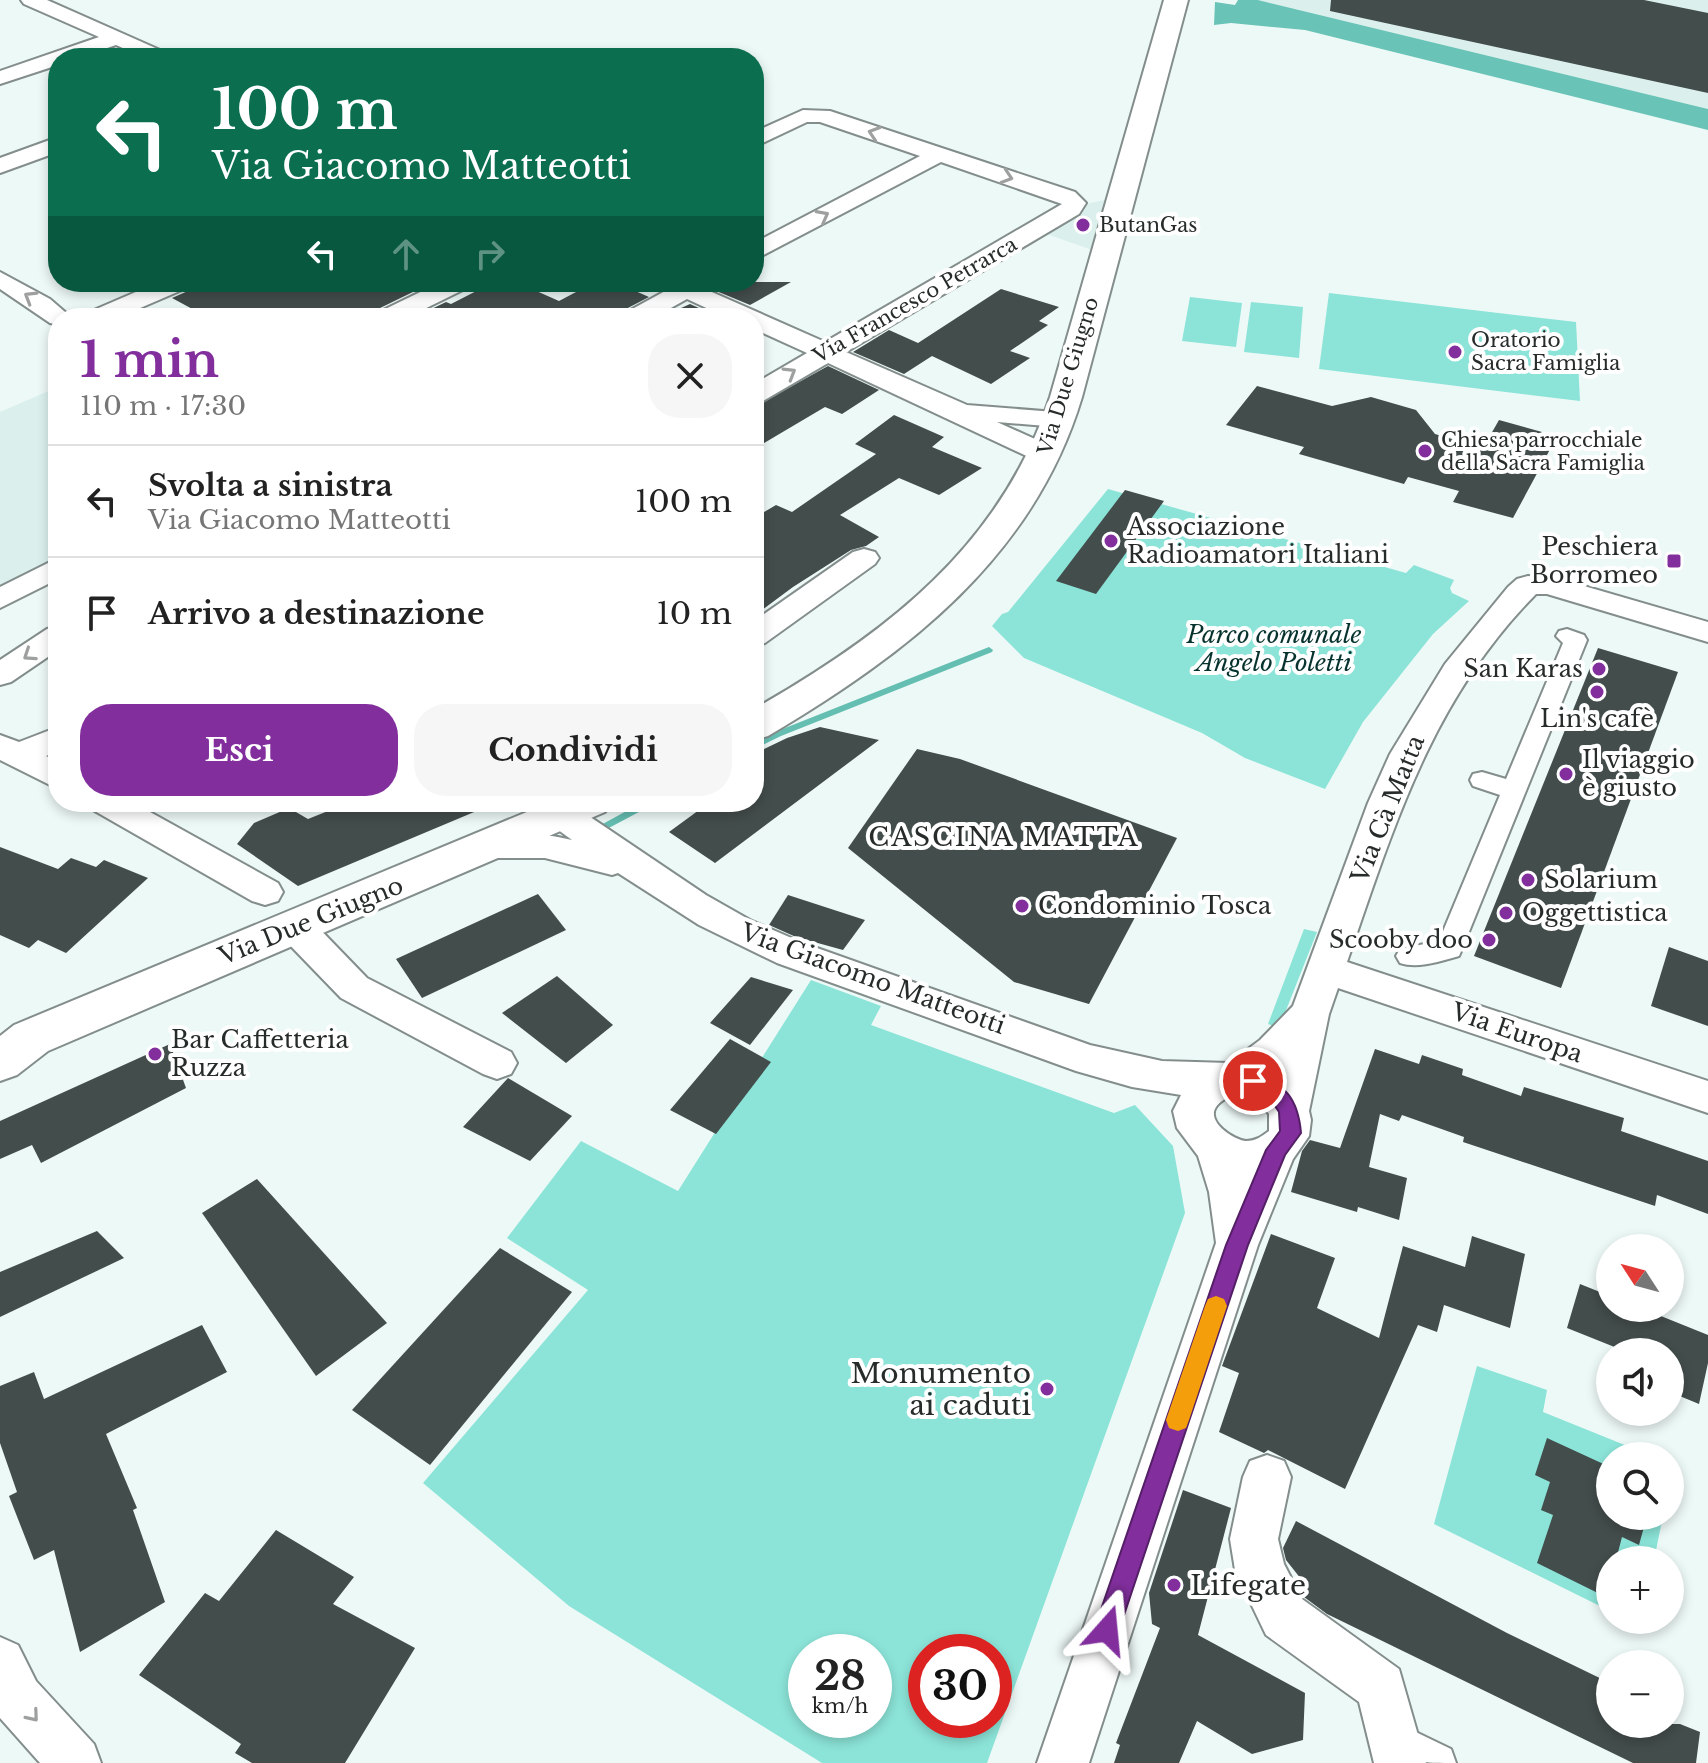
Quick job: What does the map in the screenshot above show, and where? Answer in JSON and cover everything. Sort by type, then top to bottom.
[{"type":"main road","name":"Via Due Giugno","points":[[764,721],[846,670],[948,586],[1004,522],[1029,486],[1058,419],[1176,0]]},
{"type":"main road","name":"Via Due Giugno","points":[[10,1047],[567,812]]},
{"type":"street","points":[[31,0],[140,48]]},
{"type":"street","points":[[88,48],[117,38]]},
{"type":"street","points":[[0,62],[10,75],[48,62]]},
{"type":"street","points":[[764,136],[810,115],[938,155]]},
{"type":"street","points":[[0,166],[48,148]]},
{"type":"street","points":[[764,248],[938,155]]},
{"type":"street","name":"Via Francesco Petrarca","points":[[764,389],[1071,209],[1075,203],[1067,197],[938,155]]},
{"type":"street","points":[[0,279],[48,309]]},
{"type":"street","points":[[119,308],[157,292]]},
{"type":"street","points":[[407,308],[439,292]]},
{"type":"street","points":[[649,308],[674,292]]},
{"type":"street","points":[[699,292],[730,308]]},
{"type":"street","points":[[764,324],[958,411],[993,431],[1045,454]]},
{"type":"street","points":[[958,411],[1058,419]]},
{"type":"street","points":[[764,629],[864,558]]},
{"type":"street","points":[[0,599],[48,573]]},
{"type":"street","name":"Via Cà Matta","points":[[1289,1110],[1310,1014],[1385,803],[1407,754],[1456,671],[1528,585],[1549,585],[1708,632]]},
{"type":"street","points":[[1410,956],[1449,949],[1576,640],[1567,636]]},
{"type":"street","points":[[0,675],[48,643]]},
{"type":"street","points":[[9,750],[48,740]]},
{"type":"street","points":[[9,750],[48,771]]},
{"type":"street","points":[[1482,780],[1514,791]]},
{"type":"street","points":[[123,812],[265,892]]},
{"type":"street","name":"Via Giacomo Matteotti","points":[[580,812],[641,871],[712,916],[771,944],[1114,1067],[1169,1078],[1229,1080],[1268,1088],[1281,1098],[1289,1110]]},
{"type":"street","name":"Via Giacomo Matteotti","points":[[490,846],[545,846],[583,853],[641,871]]},
{"type":"street","points":[[295,927],[354,988],[497,1063]]},
{"type":"street","name":"Via Europa","points":[[1326,969],[1708,1097]]},
{"type":"street","name":"Via Cà Matta","points":[[1229,1080],[1274,1051],[1310,1014]]},
{"type":"street","name":"Via Giacomo Matteotti","points":[[1114,1067],[1161,1093],[1205,1134],[1247,1158],[1276,1150]]},
{"type":"street","points":[[1229,1080],[1198,1096],[1194,1107],[1230,1192],[1237,1245]]},
{"type":"street","points":[[1063,1763],[1237,1245],[1276,1150],[1290,1133],[1289,1110]]},
{"type":"street","points":[[1267,1477],[1254,1539],[1260,1570],[1284,1617],[1381,1687],[1411,1756]]},
{"type":"street","points":[[0,1663],[18,1699],[75,1763]]},
{"type":"shaded area","points":[[1258,0],[1708,0],[1708,109]]},
{"type":"shaded area","points":[[1105,200],[1092,250],[1041,232],[1090,203]]},
{"type":"shaded area","points":[[48,391],[48,563],[0,589],[0,412]]},
{"type":"green space","points":[[1238,0],[1258,0],[1708,109],[1708,130],[1305,30],[1231,23],[1214,25],[1215,2],[1235,5]]},
{"type":"green space","points":[[1329,293],[1576,322],[1580,401],[1319,369]]},
{"type":"green space","points":[[1190,297],[1242,303],[1236,347],[1182,341]]},
{"type":"green space","points":[[1251,302],[1303,307],[1299,358],[1244,352]]},
{"type":"green space","name":"Parco comunale Angelo Poletti","points":[[1108,489],[1406,573],[1414,565],[1454,580],[1450,588],[1452,593],[1469,601],[1433,634],[1363,722],[1325,789],[1245,758],[1202,733],[1024,658],[992,626],[1002,614],[1008,612]]},
{"type":"green space","points":[[1304,929],[1317,932],[1279,1028],[1268,1024]]},
{"type":"green space","points":[[811,980],[881,1006],[871,1025],[1114,1113],[1135,1105],[1173,1146],[1185,1213],[1012,1694],[1012,1634],[908,1634],[908,1738],[996,1738],[987,1763],[822,1763],[569,1606],[423,1483],[588,1290],[507,1238],[581,1141],[678,1191]]},
{"type":"green space","points":[[1477,1366],[1547,1390],[1543,1412],[1617,1442],[1596,1442],[1596,1530],[1660,1530],[1657,1546],[1596,1546],[1596,1604],[1434,1524]]},
{"type":"building","points":[[1331,0],[1644,0],[1708,13],[1708,93],[1330,11]]},
{"type":"building","points":[[764,282],[791,282],[750,305],[719,292],[764,292]]},
{"type":"building","points":[[1001,289],[1059,307],[1039,321],[1048,325],[1010,351],[1030,358],[991,384],[932,356],[904,374],[853,352],[889,330],[918,343]]},
{"type":"building","points":[[186,292],[413,292],[380,308],[190,308],[172,298]]},
{"type":"building","points":[[474,292],[539,292],[559,301],[576,292],[638,292],[649,297],[628,308],[434,308],[446,302],[451,304]]},
{"type":"building","points":[[828,366],[879,390],[842,414],[825,407],[764,443],[764,401]]},
{"type":"building","name":"Chiesa parrocchiale della Sacra Famiglia","points":[[1257,386],[1332,406],[1371,397],[1416,410],[1435,434],[1483,448],[1499,420],[1542,432],[1538,438],[1554,442],[1513,518],[1453,502],[1459,491],[1408,477],[1404,484],[1299,454],[1304,447],[1226,425]]},
{"type":"building","points":[[894,415],[944,437],[932,447],[982,468],[939,495],[899,478],[840,515],[879,537],[866,546],[851,550],[764,609],[764,512],[776,505],[792,512],[876,454],[855,444]]},
{"type":"building","name":"Associazione Radioamatori Italiani","points":[[1125,490],[1164,501],[1096,594],[1056,581]]},
{"type":"building","points":[[1598,648],[1678,672],[1561,988],[1474,956]]},
{"type":"building","points":[[820,727],[879,740],[715,863],[669,832],[696,812],[764,812],[764,749]]},
{"type":"building","name":"Condominio Tosca","points":[[917,749],[960,759],[1177,838],[1089,1004],[1014,982],[848,848]]},
{"type":"building","points":[[280,812],[296,812],[308,819],[326,812],[474,812],[298,886],[237,844],[254,823]]},
{"type":"building","points":[[0,847],[58,869],[71,858],[96,867],[104,860],[148,878],[66,953],[38,940],[29,948],[0,935]]},
{"type":"building","points":[[538,894],[566,930],[422,998],[396,959]]},
{"type":"building","points":[[788,895],[865,920],[843,950],[796,937],[769,925]]},
{"type":"building","points":[[1669,947],[1708,961],[1708,1026],[1651,1006]]},
{"type":"building","points":[[557,976],[613,1025],[566,1063],[502,1013]]},
{"type":"building","points":[[751,977],[793,990],[750,1045],[710,1023]]},
{"type":"building","points":[[730,1039],[771,1062],[716,1134],[670,1110]]},
{"type":"building","points":[[170,1044],[186,1088],[41,1163],[32,1145],[0,1159],[0,1121]]},
{"type":"building","points":[[1375,1049],[1419,1064],[1422,1055],[1463,1069],[1462,1075],[1521,1096],[1524,1087],[1624,1118],[1621,1131],[1708,1161],[1708,1214],[1657,1195],[1655,1206],[1463,1142],[1464,1137],[1402,1115],[1399,1121],[1380,1114],[1369,1167],[1407,1178],[1399,1220],[1358,1207],[1357,1212],[1291,1192],[1302,1151],[1310,1140],[1340,1148]]},
{"type":"building","points":[[508,1078],[572,1116],[530,1161],[463,1127]]},
{"type":"building","points":[[257,1179],[387,1323],[316,1376],[202,1213]]},
{"type":"building","points":[[97,1231],[124,1258],[0,1317],[0,1272]]},
{"type":"building","points":[[1271,1234],[1335,1258],[1317,1308],[1379,1338],[1403,1246],[1465,1267],[1472,1236],[1525,1254],[1510,1328],[1444,1305],[1437,1332],[1418,1325],[1345,1489],[1268,1450],[1264,1453],[1219,1432],[1239,1373],[1222,1366]]},
{"type":"building","points":[[500,1248],[572,1292],[430,1465],[352,1410]]},
{"type":"building","points":[[1580,1284],[1596,1290],[1596,1322],[1676,1322],[1708,1335],[1708,1363],[1699,1404],[1684,1398],[1684,1338],[1596,1340],[1567,1328]]},
{"type":"building","points":[[202,1325],[227,1372],[106,1434],[137,1508],[133,1510],[165,1602],[80,1652],[54,1550],[34,1560],[9,1496],[17,1492],[0,1443],[0,1386],[34,1372],[44,1399]]},
{"type":"building","points":[[1547,1438],[1596,1461],[1596,1530],[1643,1530],[1639,1545],[1622,1537],[1620,1546],[1596,1546],[1596,1592],[1537,1563],[1553,1515],[1541,1510],[1550,1482],[1535,1475]]},
{"type":"building","points":[[1183,1490],[1231,1508],[1198,1635],[1305,1693],[1303,1740],[1252,1754],[1197,1721],[1179,1763],[1114,1763],[1120,1745],[1116,1743],[1160,1628],[1152,1624],[1149,1593]]},
{"type":"building","points":[[1296,1521],[1507,1633],[1596,1676],[1596,1738],[1684,1738],[1684,1726],[1700,1732],[1696,1763],[1633,1763],[1327,1614],[1304,1597],[1301,1590],[1305,1584],[1286,1560],[1283,1548]]},
{"type":"building","points":[[276,1530],[354,1577],[333,1604],[415,1648],[345,1763],[252,1763],[235,1753],[241,1744],[139,1675],[205,1593],[219,1601]]},
{"type":"waterway","points":[[764,741],[989,650]]},
{"type":"waterway","points":[[602,828],[632,812]]},
{"type":"slow traffic","points":[[1178,1420],[1216,1306]]},
{"type":"place","name":"ButanGas","points":[[1083,225]]},
{"type":"place","name":"Oratorio Sacra Famiglia","points":[[1455,352]]},
{"type":"place","name":"Chiesa parrocchiale della Sacra Famiglia","points":[[1425,451]]},
{"type":"place","name":"Associazione Radioamatori Italiani","points":[[1111,541]]},
{"type":"place","name":"Peschiera Borromeo","points":[[1674,561]]},
{"type":"place","name":"San Karas","points":[[1599,669]]},
{"type":"place","name":"Lin's cafè","points":[[1597,692]]},
{"type":"place","name":"Il viaggio è giusto","points":[[1566,774]]},
{"type":"place","name":"Solarium","points":[[1528,880]]},
{"type":"place","name":"Condominio Tosca","points":[[1022,906]]},
{"type":"place","name":"Oggettistica","points":[[1506,913]]},
{"type":"place","name":"Scooby doo","points":[[1489,940]]},
{"type":"place","name":"Bar Caffetteria Ruzza","points":[[155,1054]]},
{"type":"place","name":"Monumento ai caduti","points":[[1047,1389]]},
{"type":"place","name":"Lifegate","points":[[1174,1585]]},
{"type":"district","name":"CASCINA MATTA","points":[[1004,837]]},
{"type":"route","points":[[1107,1630],[1237,1245],[1276,1150],[1285,1143],[1290,1133],[1289,1110],[1281,1098],[1253,1081]]}]
